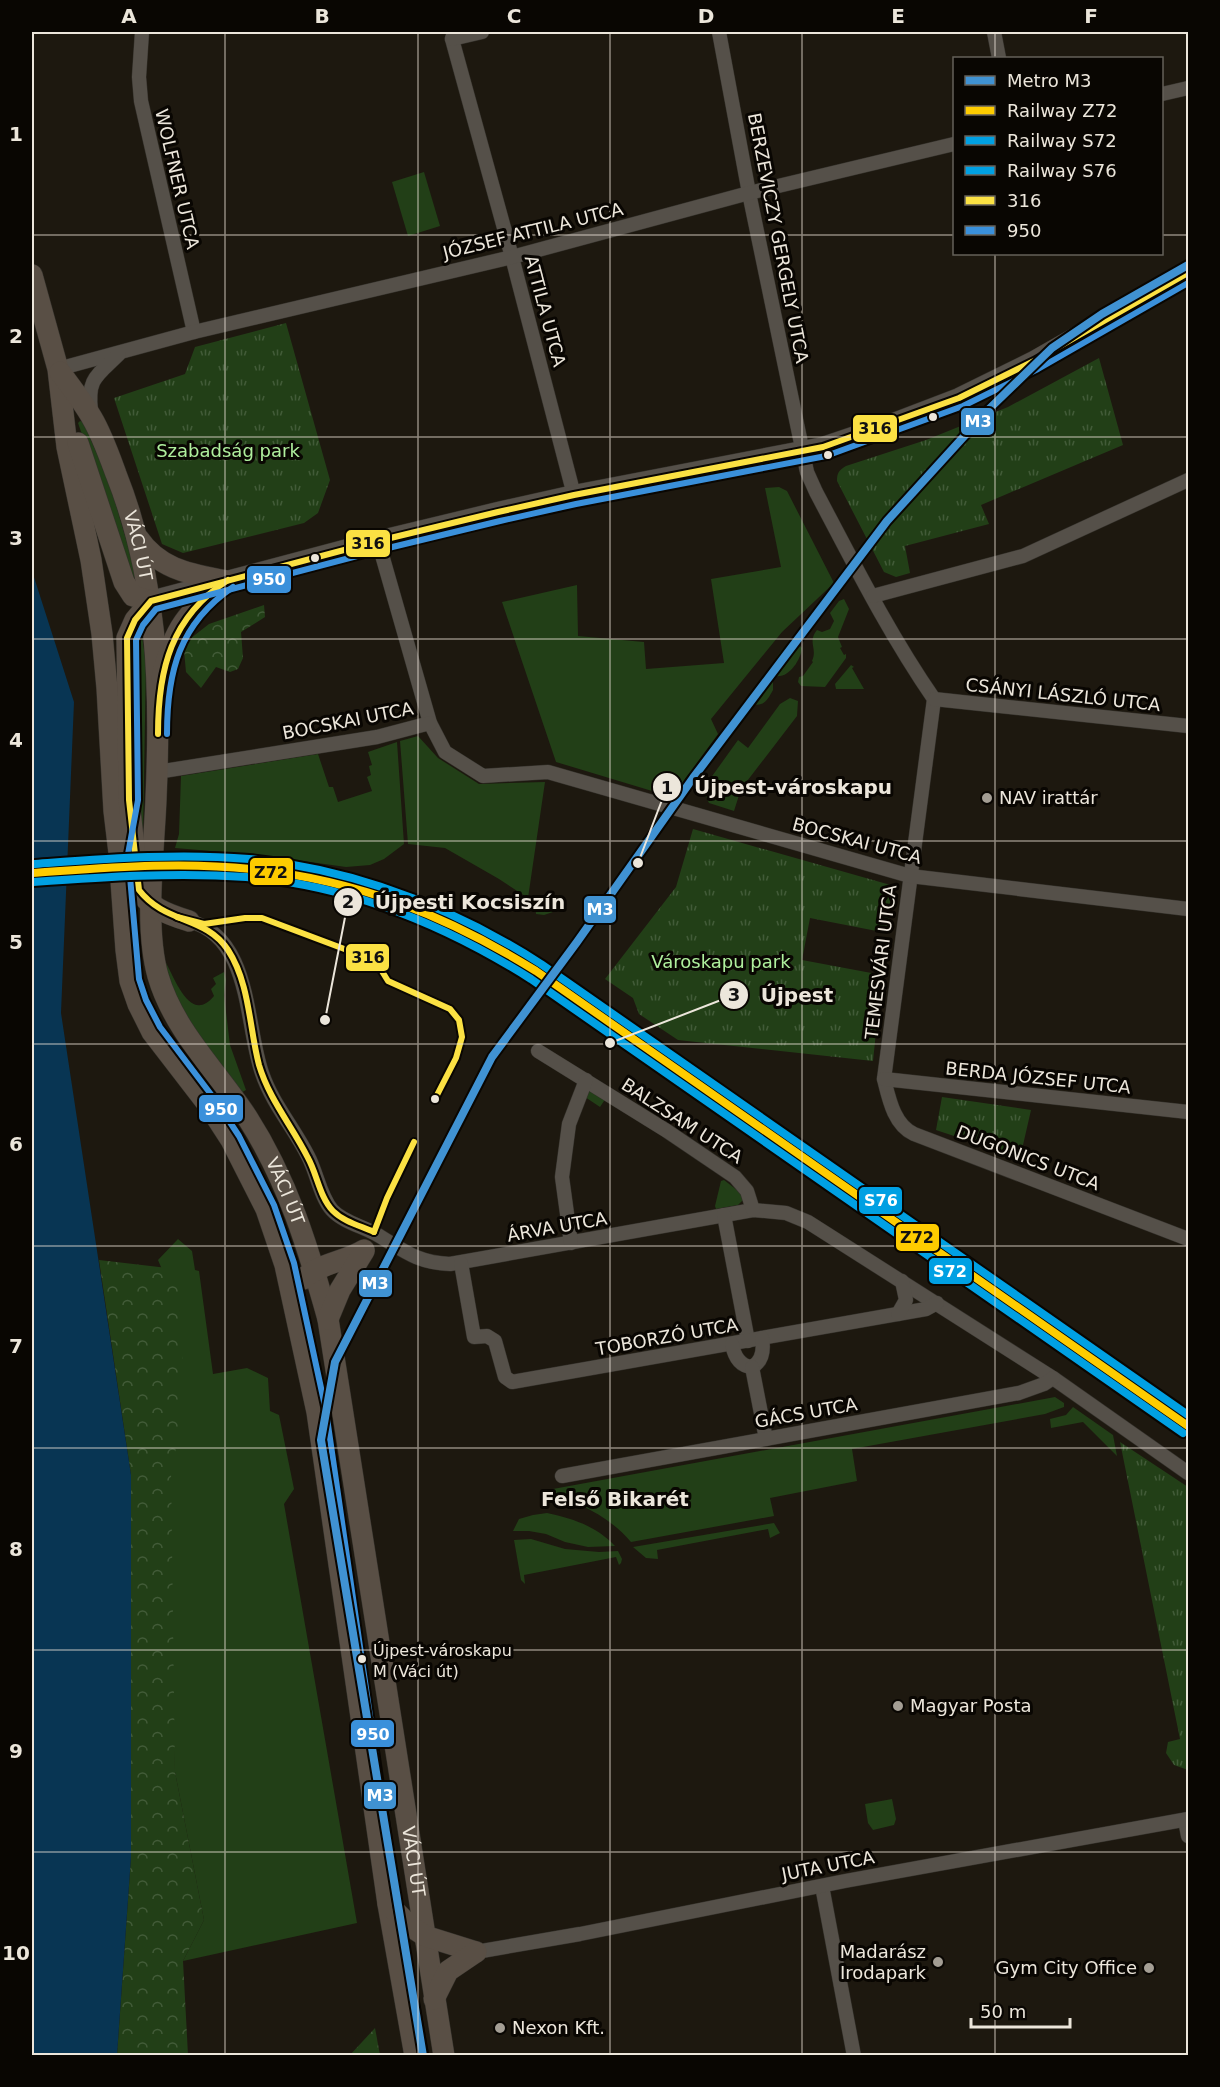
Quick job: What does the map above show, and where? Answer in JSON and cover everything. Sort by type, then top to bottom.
[{"type":"main road","points":[[62,407],[79,445],[124,582],[133,596],[151,601],[378,541],[573,495],[822,447],[959,398],[1044,355],[1188,273]]},
{"type":"main road","name":"VÁCI ÚT","points":[[32,275],[58,369],[67,447],[88,549],[102,634],[114,811],[130,981],[152,1032],[209,1106],[255,1183],[276,1235],[294,1301],[317,1412],[388,1904],[415,2055]]},
{"type":"main road","name":"VÁCI ÚT","points":[[58,369],[92,418],[126,499],[151,601],[159,692],[151,904],[158,974],[167,1002],[183,1030],[247,1117],[275,1166],[295,1210],[328,1319],[444,2055]]},
{"type":"main road","points":[[136,534],[152,556],[161,562],[182,571],[226,581]]},
{"type":"main road","points":[[159,692],[166,659],[187,616],[226,581]]},
{"type":"main road","points":[[151,601],[135,620],[128,638],[129,800],[138,885],[141,893],[151,904],[171,915],[193,922]]},
{"type":"main road","points":[[102,634],[127,725]]},
{"type":"main road","points":[[119,853],[129,800]]},
{"type":"main road","points":[[154,952],[169,934],[193,922]]},
{"type":"main road","points":[[294,1301],[300,1284],[314,1269],[346,1260],[369,1241]]},
{"type":"main road","points":[[328,1319],[340,1290],[369,1241]]},
{"type":"main road","points":[[388,1904],[410,1926],[425,1936],[476,1952]]},
{"type":"main road","points":[[434,1999],[448,1971],[476,1952]]},
{"type":"main road","points":[[405,1995],[406,1972],[411,1967],[424,1977],[434,1999]]},
{"type":"street","name":"WOLFNER UTCA","points":[[142,32],[139,77],[141,101],[194,332]]},
{"type":"street","points":[[453,35],[482,32]]},
{"type":"street","name":"BERZEVICZY GERGELY UTCA","points":[[718,32],[802,451]]},
{"type":"street","points":[[994,32],[999,57]]},
{"type":"street","name":"ATTILA UTCA","points":[[453,35],[573,495]]},
{"type":"street","points":[[1163,94],[1188,88]]},
{"type":"street","name":"JÓZSEF ATTILA UTCA","points":[[58,369],[194,332],[512,257],[749,193],[953,144]]},
{"type":"street","name":"JÓZSEF ATTILA UTCA","points":[[92,418],[89,393],[91,386],[97,376],[120,353]]},
{"type":"street","points":[[802,451],[807,472],[816,492],[918,677],[934,699]]},
{"type":"street","points":[[873,596],[1023,556],[1188,480]]},
{"type":"street","points":[[378,541],[430,723]]},
{"type":"street","name":"CSÁNYI LÁSZLÓ UTCA","points":[[934,699],[1188,726]]},
{"type":"street","name":"TEMESVÁRI UTCA","points":[[884,1079],[934,699]]},
{"type":"street","name":"BOCSKAI UTCA","points":[[157,772],[377,737],[430,723],[445,752],[483,776],[548,772],[910,876],[1188,909]]},
{"type":"street","name":"ÁRVA UTCA","points":[[193,922],[218,937],[232,958],[246,995],[263,1077],[308,1156],[331,1208],[369,1241],[417,1259],[438,1263],[461,1263],[753,1210]]},
{"type":"street","name":"BALZSAM UTCA","points":[[538,1051],[735,1177],[747,1191],[753,1210]]},
{"type":"street","name":"BERDA JÓZSEF UTCA","points":[[884,1079],[1188,1112]]},
{"type":"street","name":"DUGONICS UTCA","points":[[884,1079],[896,1117],[908,1132],[1188,1239]]},
{"type":"street","points":[[571,1243],[562,1177],[569,1124],[586,1080]]},
{"type":"street","points":[[753,1210],[778,1211],[802,1219],[1053,1378],[1188,1473]]},
{"type":"street","points":[[724,1215],[755,1340],[762,1355],[752,1367],[744,1366],[740,1363],[732,1344]]},
{"type":"street","name":"TOBORZÓ UTCA","points":[[461,1263],[474,1337],[487,1336],[495,1341],[505,1377],[513,1382],[898,1314],[928,1308],[937,1303]]},
{"type":"street","points":[[898,1314],[906,1300],[902,1281]]},
{"type":"street","points":[[752,1367],[766,1439]]},
{"type":"street","name":"GÁCS UTCA","points":[[562,1476],[1019,1393],[1044,1384],[1053,1378]]},
{"type":"street","points":[[1187,1819],[1188,1836]]},
{"type":"street","name":"JUTA UTCA","points":[[476,1952],[1187,1819]]},
{"type":"street","points":[[822,1886],[854,2055]]},
{"type":"green space","points":[[424,172],[440,226],[408,236],[392,182]]},
{"type":"green space","name":"Szabadság park","points":[[286,323],[330,480],[318,513],[304,523],[183,553],[162,544],[114,398],[185,374],[195,347]]},
{"type":"green space","points":[[1099,358],[1123,445],[981,505],[989,524],[905,546],[910,573],[896,577],[884,572],[837,481],[840,470],[846,466],[926,440],[1008,407]]},
{"type":"green space","points":[[83,422],[109,481],[137,577],[132,579],[78,423]]},
{"type":"green space","points":[[779,487],[787,491],[834,583],[782,632],[711,719],[718,734],[672,797],[556,762],[502,602],[577,585],[578,636],[644,642],[646,669],[724,663],[711,579],[781,567],[765,488]]},
{"type":"green space","points":[[844,599],[849,609],[838,637],[842,647],[840,648],[844,655],[846,654],[846,658],[825,687],[801,686],[798,682],[799,677],[803,676],[813,662],[814,634],[817,630],[822,632],[830,629],[834,621],[830,613],[839,601]]},
{"type":"green space","points":[[264,605],[265,617],[241,632],[243,658],[238,669],[230,672],[216,667],[201,688],[186,672],[184,650],[186,642],[209,624]]},
{"type":"green space","points":[[137,636],[142,636],[146,663],[143,836],[133,767]]},
{"type":"green space","points":[[796,642],[802,648],[796,663],[785,675],[775,676],[773,666],[778,655],[791,643]]},
{"type":"green space","points":[[851,665],[864,689],[836,689],[835,684]]},
{"type":"green space","points":[[768,679],[773,682],[773,690],[765,702],[753,704],[751,695],[754,689],[760,681]]},
{"type":"green space","points":[[790,698],[798,701],[797,716],[741,789],[734,811],[709,803],[704,793],[705,786],[738,740],[748,748],[780,704]]},
{"type":"green space","points":[[418,736],[438,758],[479,784],[545,782],[528,898],[445,848],[408,844],[400,741]]},
{"type":"green space","points":[[397,742],[404,844],[384,859],[370,865],[346,867],[260,855],[175,848],[179,834],[181,776],[318,754],[329,787],[333,787],[338,802],[372,791],[367,777],[371,775],[369,766],[372,765],[368,752]]},
{"type":"green space","name":"Városkapu park","points":[[693,829],[894,886],[887,933],[810,918],[802,960],[882,975],[873,1061],[678,1040],[639,1014],[633,998],[605,979],[676,887]]},
{"type":"green space","points":[[535,902],[557,905],[556,911],[544,915],[536,914]]},
{"type":"green space","points":[[166,963],[185,997],[191,1003],[198,1005],[206,1003],[214,996],[211,989],[216,984],[213,978],[224,972],[226,980],[224,995],[230,1045],[246,1090],[237,1095],[204,1052],[161,970]]},
{"type":"green space","points":[[586,1085],[606,1098],[600,1107],[582,1095]]},
{"type":"green space","points":[[942,1097],[1031,1110],[1020,1158],[936,1130]]},
{"type":"green space","points":[[724,1180],[742,1194],[743,1200],[738,1205],[716,1209],[721,1181]]},
{"type":"green space","points":[[178,1239],[192,1251],[195,1270],[199,1271],[213,1374],[247,1368],[268,1378],[270,1411],[279,1415],[294,1489],[284,1504],[357,1923],[183,1961],[204,1920],[175,1772],[162,1486],[180,1312],[158,1260]]},
{"type":"green space","points":[[99,1260],[176,1269],[183,1344],[178,1440],[171,1470],[175,1772],[204,1920],[183,1961],[188,2055],[117,2055],[131,1857],[131,1475]]},
{"type":"green space","points":[[1055,1397],[1064,1403],[1064,1407],[1045,1414],[852,1449],[857,1481],[770,1498],[774,1516],[631,1542],[602,1516],[542,1491]]},
{"type":"green space","points":[[1073,1407],[1113,1435],[1117,1456],[1083,1422],[1051,1428],[1050,1419],[1066,1415]]},
{"type":"green space","points":[[1120,1442],[1188,1487],[1188,1770],[1174,1765],[1166,1753],[1168,1742],[1180,1739]]},
{"type":"green space","points":[[547,1513],[584,1524],[600,1533],[615,1546],[588,1547],[565,1542],[546,1534],[513,1531],[519,1519]]},
{"type":"green space","points":[[774,1523],[780,1533],[770,1538],[768,1529],[657,1550],[658,1559],[646,1558],[633,1547]]},
{"type":"green space","points":[[531,1539],[565,1549],[618,1551],[622,1559],[619,1565],[616,1557],[524,1575],[525,1584],[521,1580],[514,1540]]},
{"type":"green space","points":[[892,1799],[896,1819],[894,1825],[873,1830],[868,1823],[865,1804]]},
{"type":"green space","points":[[375,2028],[380,2055],[350,2055]]},
{"type":"water","points":[[32,571],[74,702],[61,1013],[131,1475],[131,1857],[117,2055],[32,2055]]},
{"type":"pier","points":[[71,860],[70,883],[32,885],[32,862]]},
{"type":"metro line","name":"M3","points":[[423,2056],[321,1440],[335,1362],[492,1057],[693,778],[887,521],[988,410],[1052,348],[1102,314],[1188,265]]},
{"type":"rail line","name":"S76","points":[[32,864],[140,857],[222,857],[288,864],[365,882],[437,908],[473,925],[541,964],[1188,1415]]},
{"type":"rail line","name":"Z72","points":[[32,873],[141,866],[196,866],[290,874],[364,891],[400,903],[468,933],[536,971],[1188,1426]]},
{"type":"rail line","name":"S72","points":[[33,882],[166,875],[246,877],[284,881],[358,898],[394,910],[464,941],[531,979],[1183,1433]]},
{"type":"transit line","name":"316","points":[[374,1232],[342,1218],[333,1211],[325,1199],[302,1146],[263,1077],[245,991],[228,950],[208,931],[161,909],[139,890],[129,800],[127,638],[135,620],[151,601],[498,512],[823,447],[959,398],[1034,361],[1188,273]]},
{"type":"transit line","name":"950","points":[[424,2054],[397,1903],[326,1411],[294,1263],[274,1205],[239,1136],[216,1101],[160,1027],[146,1000],[139,979],[128,854],[138,800],[136,640],[143,625],[156,609],[500,521],[576,504],[826,456],[963,406],[1038,369],[1188,283]]},
{"type":"transit line","name":"316","points":[[158,734],[161,688],[172,646],[193,611],[228,580]]},
{"type":"transit line","name":"950","points":[[167,734],[170,690],[174,670],[188,633],[215,601],[233,587]]},
{"type":"transit line","name":"316","points":[[177,917],[204,924],[262,918],[371,959],[388,981],[450,1009],[459,1020],[462,1037],[456,1058],[435,1099]]},
{"type":"transit line","name":"316","points":[[374,1232],[387,1198],[414,1142]]},
{"type":"place","name":"NAV irattár","points":[[987,798]]},
{"type":"place","name":"Újpest-városkapu","points":[[638,863]]},
{"type":"place","name":"Újpesti Kocsiszín","points":[[325,1020]]},
{"type":"place","name":"Újpest","points":[[610,1043]]},
{"type":"place","name":"Újpest-városkapu M (Váci út)","points":[[362,1659]]},
{"type":"place","name":"Magyar Posta","points":[[898,1706]]},
{"type":"place","name":"Madarász Irodapark","points":[[938,1962]]},
{"type":"place","name":"Gym City Office","points":[[1149,1968]]},
{"type":"place","name":"Nexon Kft.","points":[[500,2028]]},
{"type":"district","name":"Felső Bikarét","points":[[615,1499]]}]
